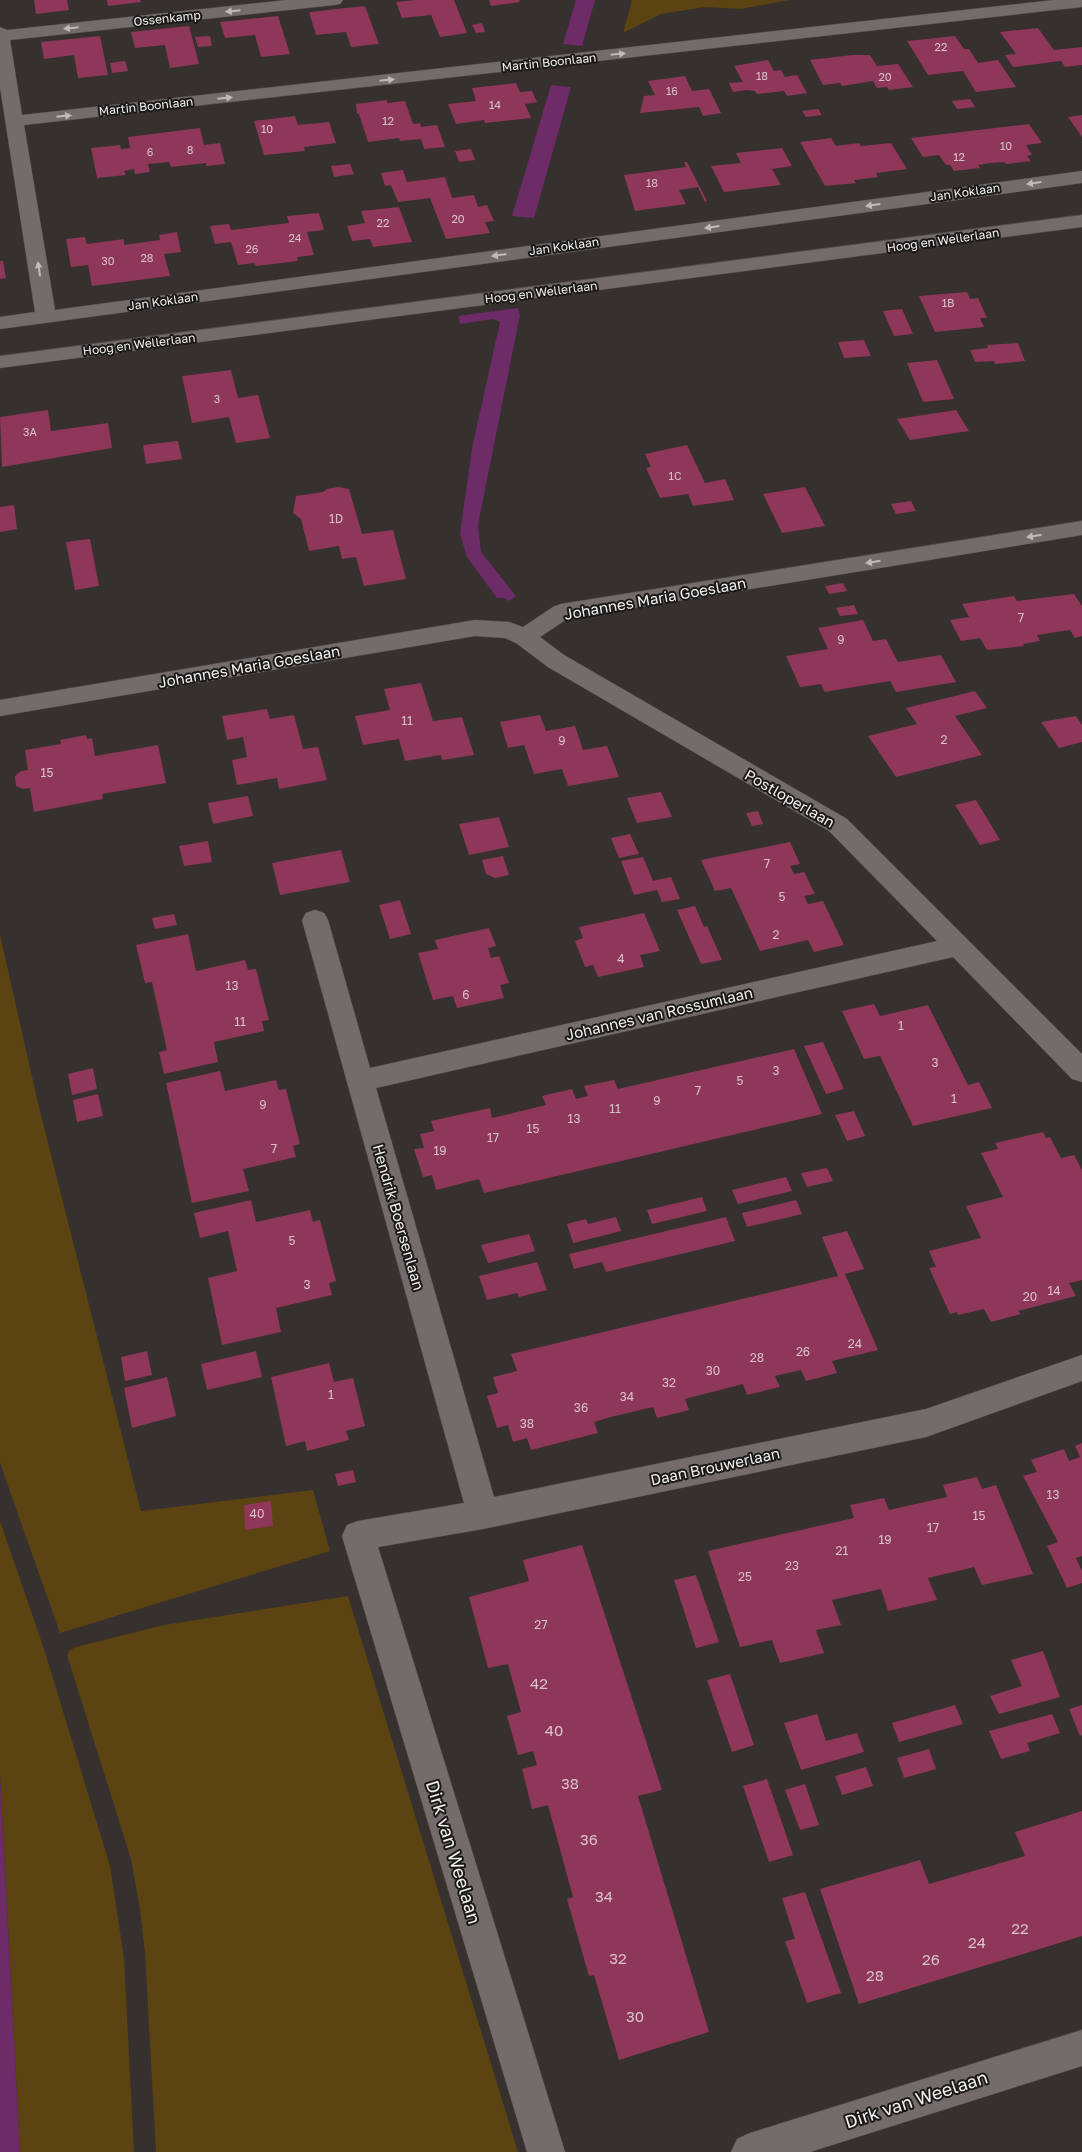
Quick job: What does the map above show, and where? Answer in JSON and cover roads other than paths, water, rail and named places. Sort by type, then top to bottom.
[{"type":"street","name":"Ossenkamp","points":[[1,36],[334,0]]},
{"type":"street","name":"Martin Boonlaan","points":[[16,121],[1082,2]]},
{"type":"street","points":[[0,32],[16,121],[46,317]]},
{"type":"street","name":"Jan Koklaan","points":[[0,323],[1082,177]]},
{"type":"street","name":"Hoog en Wellerlaan","points":[[0,362],[1082,221]]},
{"type":"street","name":"Johannes Maria Goeslaan","points":[[0,708],[475,628],[509,630],[524,637],[561,612],[1082,528]]},
{"type":"street","name":"Postloperlaan","points":[[524,637],[564,666],[838,825],[1082,1071]]},
{"type":"street","name":"Hendrik Boersenlaan","points":[[314,920],[483,1514]]},
{"type":"street","name":"Johannes van Rossumlaan","points":[[360,1081],[959,946]]},
{"type":"street","name":"Daan Brouwerlaan","points":[[362,1553],[358,1536],[483,1514],[926,1422],[1082,1368]]},
{"type":"street","name":"Dirk van Weelaan","points":[[362,1553],[546,2152]]},
{"type":"street","name":"Dirk van Weelaan","points":[[750,2152],[1082,2048]]}]
